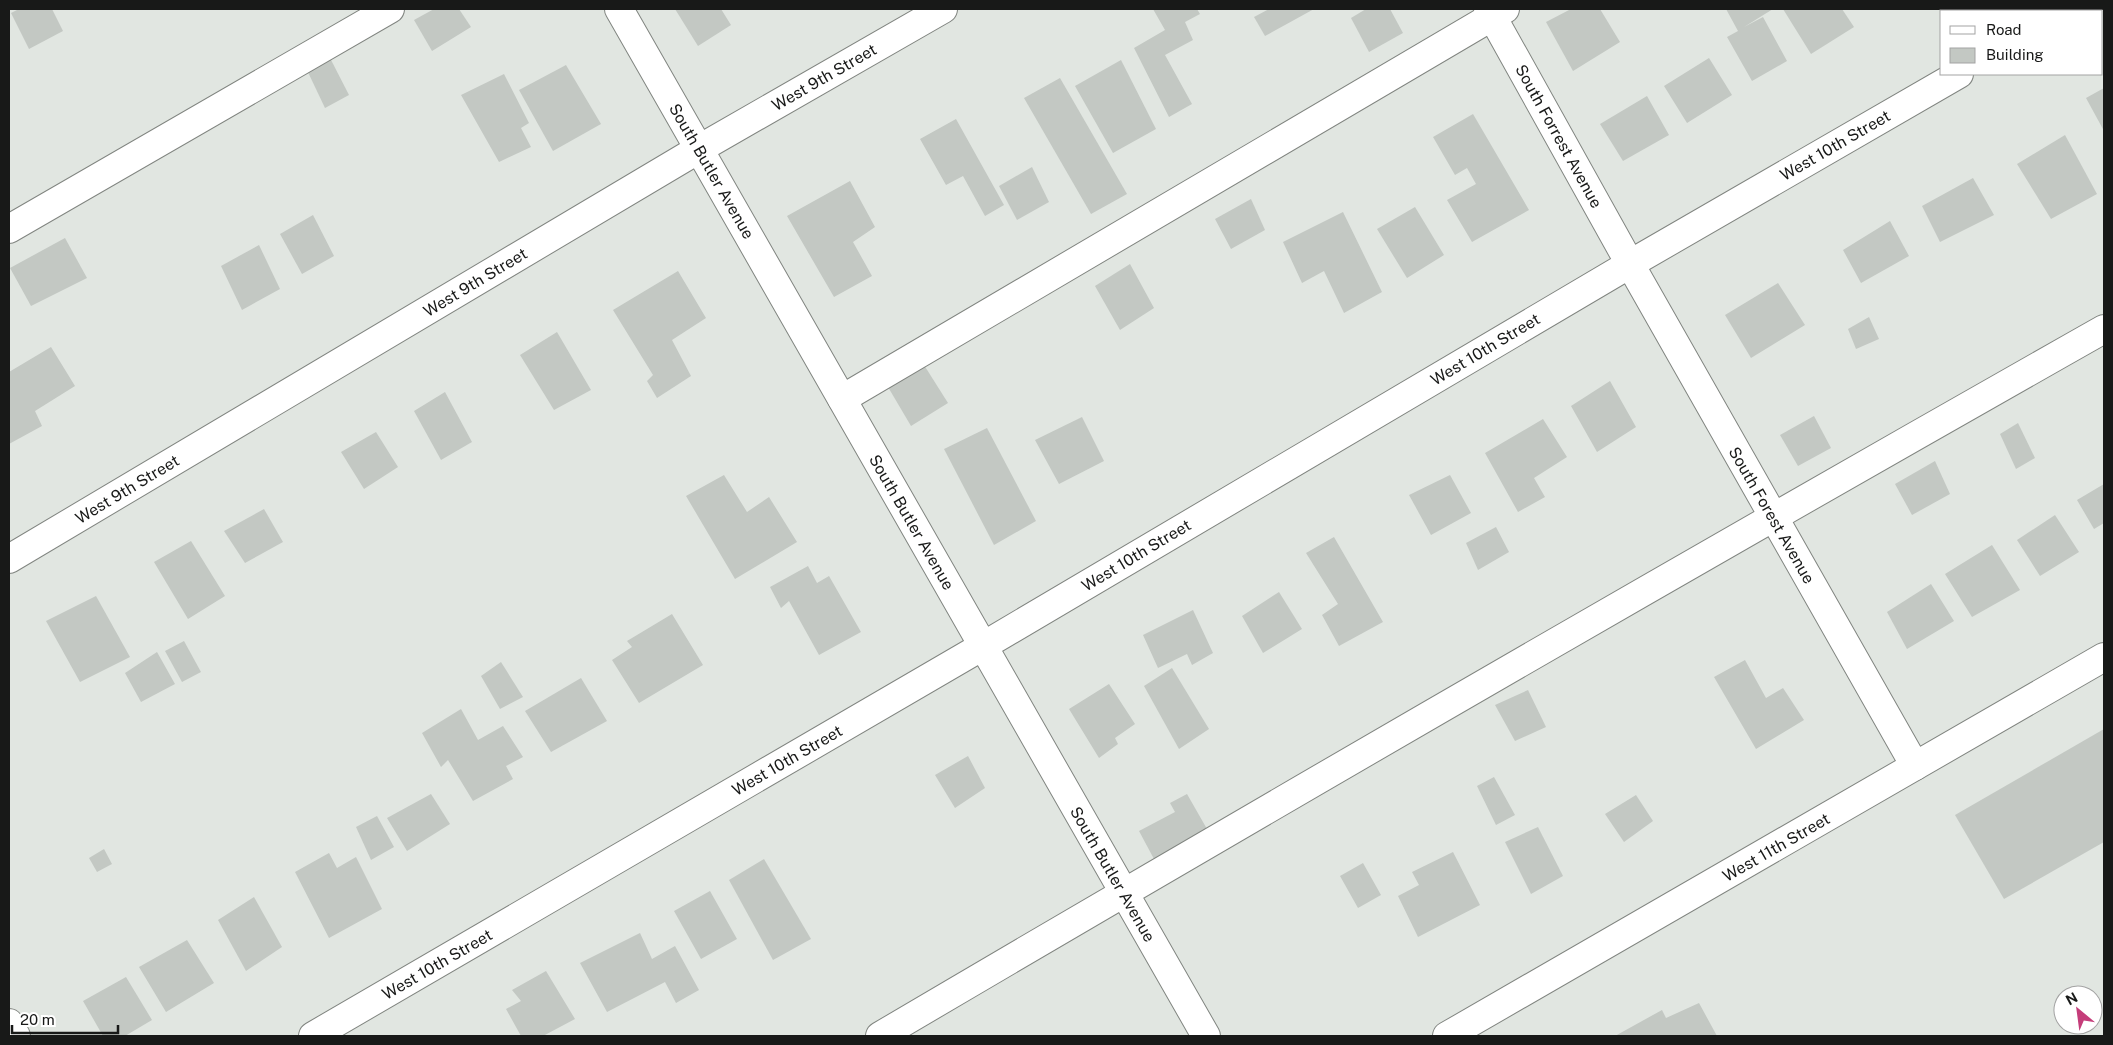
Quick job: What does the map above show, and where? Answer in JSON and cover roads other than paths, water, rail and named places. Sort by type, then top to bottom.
[{"type":"street","points":[[9,229],[390,9]]},
{"type":"street","name":"South Butler Avenue","points":[[619,9],[1206,1036]]},
{"type":"street","name":"West 9th Street","points":[[9,559],[699,149],[943,9]]},
{"type":"street","points":[[842,399],[1495,11]]},
{"type":"street","name":"South Forrest Avenue","points":[[1495,11],[1630,264]]},
{"type":"street","name":"West 10th Street","points":[[313,1036],[983,646],[1630,264],[1956,75]]},
{"type":"street","name":"South Forest Avenue","points":[[1630,264],[1915,766]]},
{"type":"street","points":[[880,1036],[1124,892],[1773,516],[2104,329]]},
{"type":"street","name":"West 11th Street","points":[[1447,1036],[2104,657]]},
{"type":"street","points":[[9,1023],[16,1036]]}]
